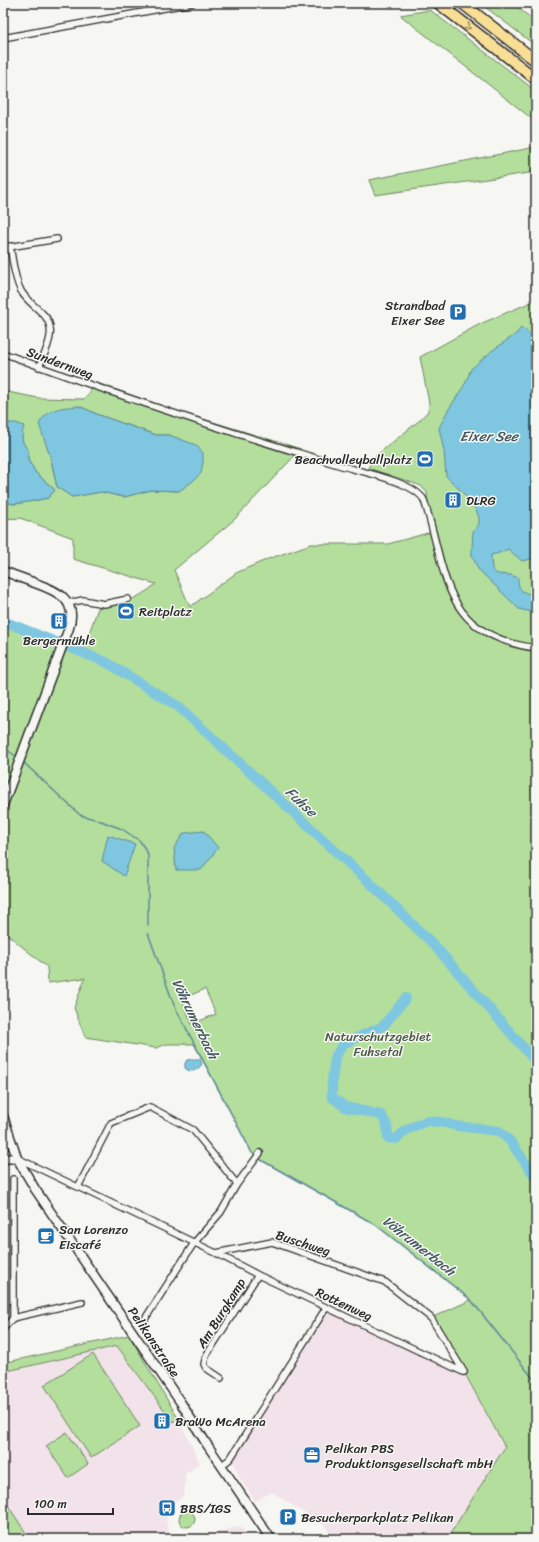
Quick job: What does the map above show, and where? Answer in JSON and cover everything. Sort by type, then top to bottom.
[{"type":"highway","points":[[438,3],[536,79]]},
{"type":"highway","points":[[462,3],[536,61]]},
{"type":"main road","points":[[3,571],[60,593],[68,603],[71,618],[61,650],[23,748],[3,805]]},
{"type":"main road","name":"Pelikanstraße","points":[[3,1116],[17,1158],[35,1189],[181,1403],[206,1443],[271,1539]]},
{"type":"main road","points":[[3,1148],[9,1133]]},
{"type":"main road","points":[[3,1159],[17,1158]]},
{"type":"street","points":[[3,38],[192,3]]},
{"type":"street","points":[[3,248],[57,239]]},
{"type":"street","points":[[10,246],[18,286],[26,298],[45,316],[50,326],[51,336],[39,367]]},
{"type":"street","name":"Sundernweg","points":[[3,354],[203,423],[416,490],[424,500],[447,584],[458,608],[466,618],[491,636],[508,642],[536,648]]},
{"type":"street","points":[[68,603],[83,600],[104,604],[128,599]]},
{"type":"street","points":[[78,1187],[111,1123],[150,1107],[193,1130],[237,1184]]},
{"type":"street","points":[[143,1322],[194,1243],[221,1212],[237,1184],[260,1153]]},
{"type":"street","points":[[17,1158],[216,1253]]},
{"type":"street","points":[[13,1179],[13,1318]]},
{"type":"street","name":"Buschweg","points":[[216,1253],[272,1242],[385,1282],[431,1318],[464,1372]]},
{"type":"street","name":"Rottenweg","points":[[216,1253],[326,1308],[464,1372]]},
{"type":"street","name":"Am Burgkamp","points":[[221,1378],[206,1368],[204,1364],[206,1356],[258,1275]]},
{"type":"street","points":[[3,1330],[13,1318],[82,1302]]},
{"type":"street","points":[[222,1465],[230,1459],[326,1308]]},
{"type":"shaded area","points":[[326,1308],[464,1372],[505,1447],[447,1539],[334,1539],[325,1526],[272,1492],[255,1501],[238,1475],[235,1463],[230,1459]]},
{"type":"shaded area","points":[[117,1346],[172,1422],[178,1418],[200,1463],[185,1474],[184,1495],[169,1506],[166,1516],[167,1527],[171,1535],[177,1539],[30,1539],[3,1498],[3,1372]]},
{"type":"shaded area","points":[[240,1526],[249,1539],[198,1539]]},
{"type":"green space","points":[[480,3],[512,3],[536,22],[536,46]]},
{"type":"green space","points":[[430,10],[536,91],[536,122],[400,15]]},
{"type":"green space","points":[[536,147],[536,172],[375,195],[369,180]]},
{"type":"green space","name":"Naturschutzgebiet Fuhsetal","points":[[536,300],[536,1539],[447,1539],[505,1447],[464,1372],[431,1318],[471,1300],[376,1225],[261,1160],[252,1153],[194,1044],[167,1044],[156,1048],[85,1037],[74,1008],[85,978],[48,983],[47,967],[3,931],[3,623],[105,664],[181,711],[184,709],[107,661],[83,650],[98,608],[129,600],[143,594],[156,584],[73,559],[73,538],[20,518],[3,519],[3,501],[13,504],[48,498],[55,490],[36,473],[28,460],[28,450],[22,439],[23,426],[5,423],[3,425],[3,391],[38,398],[84,399],[97,383],[177,411],[301,449],[235,519],[174,570],[190,607],[236,573],[268,559],[311,544],[388,544],[435,531],[427,498],[427,492],[419,485],[368,468],[373,458],[420,420],[428,411],[429,403],[420,357],[480,324]],"holes":[[[79,406],[99,415],[156,435],[169,435],[179,491],[151,490],[124,497],[101,492],[72,497],[57,487],[49,451]],[[205,989],[216,1014],[192,1024],[182,999]]]},
{"type":"green space","points":[[129,1335],[178,1418],[173,1422],[117,1346],[3,1372],[3,1363]]},
{"type":"green space","points":[[93,1354],[140,1426],[91,1458],[44,1385]]},
{"type":"green space","points":[[67,1432],[88,1464],[68,1478],[46,1446]]},
{"type":"green space","points":[[3,1498],[30,1539],[3,1539]]},
{"type":"green space","points":[[187,1511],[193,1513],[195,1519],[193,1525],[187,1527],[181,1525],[179,1519],[181,1513]]},
{"type":"water","name":"Eixer See","points":[[521,328],[523,328],[536,340],[536,558],[522,561],[508,549],[491,555],[492,569],[497,574],[511,575],[518,578],[519,587],[525,593],[536,597],[536,613],[519,609],[478,569],[472,555],[472,548],[473,532],[479,524],[479,518],[477,512],[464,494],[446,476],[444,451],[439,428],[447,412],[465,384],[471,369],[493,350],[516,334]]},
{"type":"water","points":[[79,406],[99,415],[156,435],[169,435],[196,445],[203,453],[201,473],[179,491],[151,490],[124,497],[101,492],[72,497],[57,487],[51,459],[39,424],[51,411]]},
{"type":"water","points":[[5,423],[16,423],[24,426],[22,439],[28,450],[28,460],[36,473],[55,490],[48,498],[13,504],[3,501],[3,425]]},
{"type":"water","points":[[204,831],[218,848],[201,870],[176,870],[174,848],[184,833]]},
{"type":"water","points":[[108,835],[135,844],[124,876],[102,861]]},
{"type":"water","points":[[200,1059],[202,1064],[198,1068],[190,1071],[185,1068],[185,1063],[187,1060]]},
{"type":"waterway","name":"Fuhse","points":[[3,621],[106,662],[179,707],[368,881],[434,945],[536,1062]]},
{"type":"waterway","name":"Vöhrumerbach","points":[[3,747],[17,757]]},
{"type":"waterway","name":"Vöhrumerbach","points":[[23,762],[80,815],[122,829],[140,841],[148,854],[148,925]]},
{"type":"waterway","name":"Vöhrumerbach","points":[[148,933],[174,1005],[252,1153]]},
{"type":"waterway","points":[[406,998],[383,1026],[343,1044],[335,1057],[332,1097],[345,1107],[381,1115],[387,1125],[388,1138],[396,1139],[406,1130],[426,1121],[499,1131],[510,1141],[536,1176]]},
{"type":"waterway","name":"Vöhrumerbach","points":[[261,1160],[376,1225],[471,1300],[536,1382]]},
{"type":"place","name":"Strandbad Eixer See","points":[[458,312]]},
{"type":"place","name":"Beachvolleyballplatz","points":[[425,459]]},
{"type":"place","name":"DLRG","points":[[453,500]]},
{"type":"place","name":"Reitplatz","points":[[126,611]]},
{"type":"place","name":"Bergermühle","points":[[59,621]]},
{"type":"place","name":"San Lorenzo Eiscafé","points":[[46,1236]]},
{"type":"place","name":"BraWo McArena","points":[[162,1421]]},
{"type":"place","name":"Pelikan PBS Produktionsgesellschaft mbH","points":[[312,1455]]},
{"type":"place","name":"BBS/IGS","points":[[167,1508]]},
{"type":"place","name":"Besucherparkplatz Pelikan","points":[[288,1517]]}]
